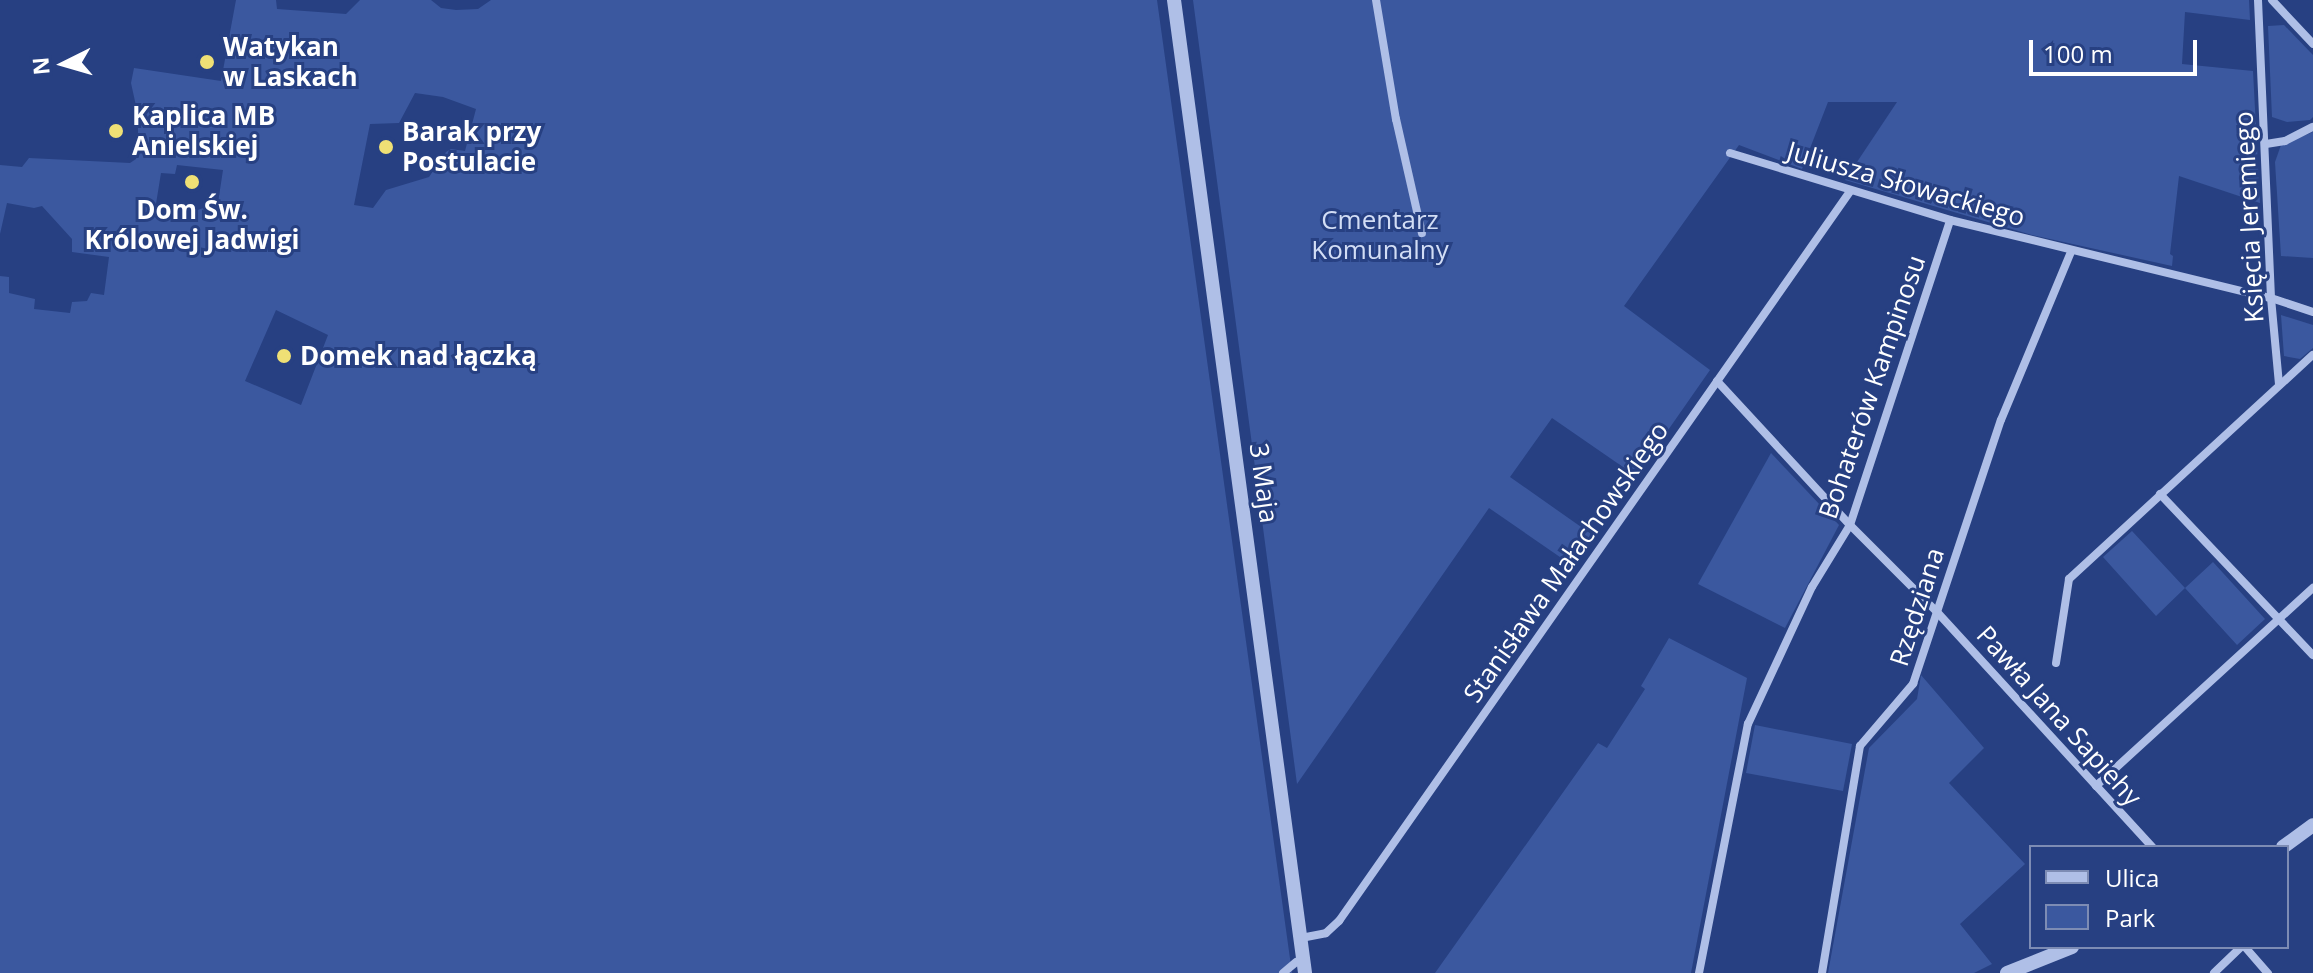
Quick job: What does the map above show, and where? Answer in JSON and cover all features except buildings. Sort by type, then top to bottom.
[{"type":"street","name":"3 Maja","points":[[1174,0],[1301,938],[1300,967]]},
{"type":"street","points":[[1376,0],[1396,119],[1422,233]]},
{"type":"street","name":"Księcia Jeremiego","points":[[2258,0],[2271,298],[2279,385]]},
{"type":"street","points":[[2272,0],[2313,44]]},
{"type":"street","points":[[2266,144],[2285,141],[2313,127]]},
{"type":"street","name":"Juliusza Słowackiego","points":[[1730,153],[1950,220],[2071,252],[2271,298],[2313,312]]},
{"type":"street","name":"Stanisława Małachowskiego","points":[[1301,938],[1326,933],[1339,921],[1851,190]]},
{"type":"street","name":"Bohaterów Kampinosu","points":[[1699,973],[1748,724],[1812,587],[1850,525],[1950,220]]},
{"type":"street","name":"Rzędziana","points":[[1822,973],[1860,746],[1913,684],[2001,420],[2071,252]]},
{"type":"street","points":[[2056,663],[2069,579],[2313,355]]},
{"type":"street","name":"Pawła Jana Sapiehy","points":[[1717,381],[1850,525],[1937,612],[2150,845]]},
{"type":"street","points":[[2160,494],[2313,655]]},
{"type":"street","points":[[2096,786],[2313,588]]},
{"type":"street","points":[[2286,845],[2313,825]]},
{"type":"street","points":[[2007,973],[2067,949]]},
{"type":"street","points":[[2214,973],[2241,949]]},
{"type":"street","points":[[2245,949],[2268,973]]},
{"type":"street","points":[[1283,973],[1300,967]]},
{"type":"green space","points":[[236,0],[276,0],[277,9],[346,14],[360,0],[431,0],[441,8],[456,10],[478,9],[491,0],[1157,0],[1292,973],[0,973],[0,276],[9,277],[9,293],[35,299],[34,309],[70,313],[72,302],[87,301],[91,293],[104,295],[109,257],[72,252],[72,239],[42,206],[34,208],[7,203],[0,234],[0,165],[22,167],[29,158],[130,163],[136,159],[138,147],[138,115],[131,83],[134,68],[221,81]],"holes":[[[415,93],[443,97],[476,109],[465,151],[451,149],[446,152],[429,177],[386,190],[373,208],[354,205],[370,124],[399,123]],[[177,165],[223,170],[218,203],[186,214],[155,210],[161,173],[175,174]],[[276,310],[328,335],[301,405],[245,381]]]},
{"type":"green space","name":"Cmentarz Komunalny","points":[[1193,0],[2249,0],[2250,20],[2185,12],[2182,64],[2253,71],[2260,203],[2179,176],[2170,254],[2173,256],[2172,266],[2032,235],[1845,180],[1897,102],[1828,102],[1802,169],[1739,145],[1624,306],[1710,370],[1636,476],[1552,418],[1510,477],[1594,536],[1573,566],[1489,508],[1297,784]]},
{"type":"green space","points":[[2284,25],[2313,55],[2313,117],[2310,120],[2287,122],[2272,117],[2268,26]]},
{"type":"green space","points":[[2313,132],[2313,258],[2281,256],[2275,162],[2281,145]]},
{"type":"green space","points":[[2281,315],[2313,325],[2313,348],[2300,359],[2284,356]]},
{"type":"green space","points":[[1771,453],[1839,525],[1785,628],[1698,584]]},
{"type":"green space","points":[[2132,531],[2185,588],[2156,616],[2103,557]]},
{"type":"green space","points":[[2213,562],[2265,619],[2237,645],[2185,588]]},
{"type":"green space","points":[[1669,638],[1747,678],[1691,973],[1435,973],[1598,743],[1607,748],[1645,689],[1641,686]]},
{"type":"green space","points":[[1921,675],[1984,748],[1949,783],[2025,864],[1960,924],[1992,964],[1974,973],[1828,973],[1869,748],[1917,699]]},
{"type":"green space","points":[[1755,725],[1852,744],[1843,791],[1746,773]]},
{"type":"place","name":"Watykan w Laskach","points":[[207,62]]},
{"type":"place","name":"Kaplica MB Anielskiej","points":[[116,131]]},
{"type":"place","name":"Barak przy Postulacie","points":[[386,147]]},
{"type":"place","name":"Dom Św. Królowej Jadwigi","points":[[192,182]]},
{"type":"place","name":"Domek nad łączką","points":[[284,356]]}]
